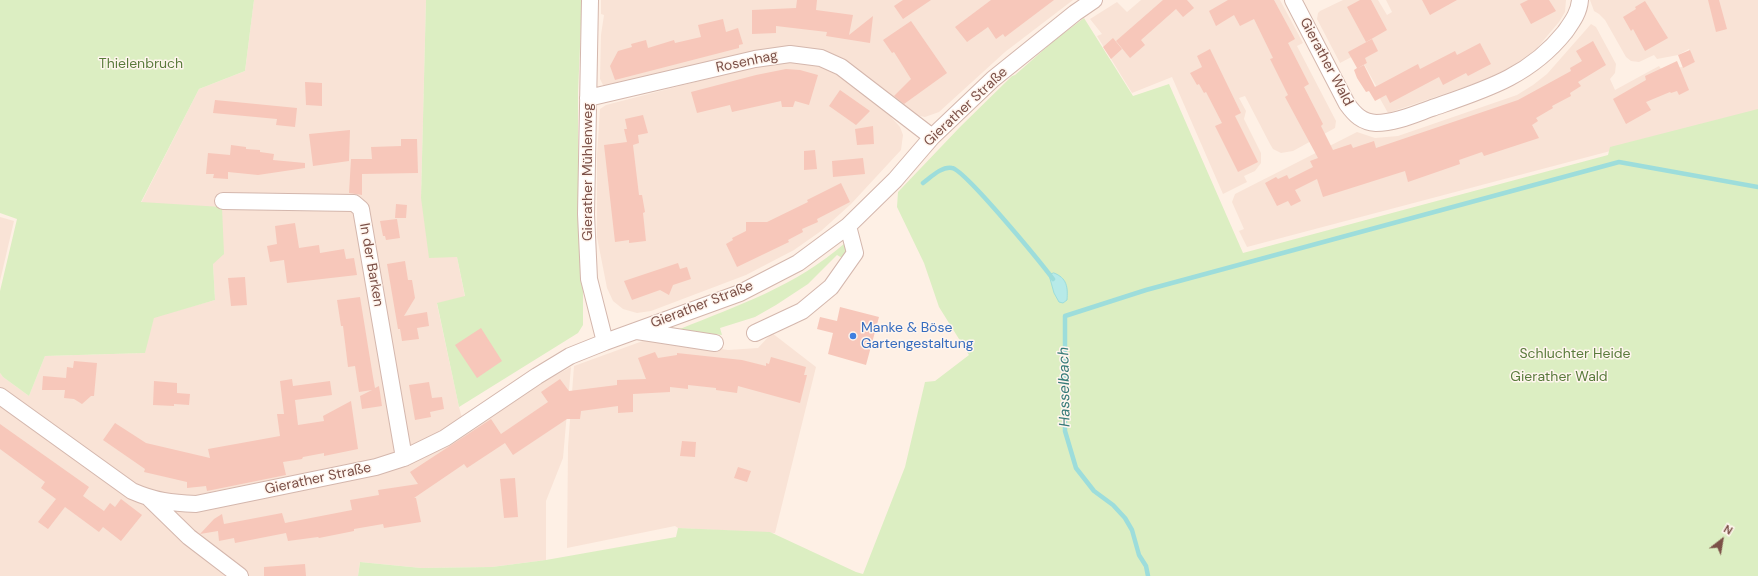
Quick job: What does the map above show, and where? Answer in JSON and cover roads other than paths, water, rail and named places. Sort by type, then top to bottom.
[{"type":"street","name":"Gierather Mühlenweg","points":[[590,0],[586,214],[589,279],[605,342]]},
{"type":"street","name":"Gierather Straße","points":[[0,396],[132,491],[150,499],[170,503],[196,504],[376,467],[404,458],[445,438],[570,356],[635,330],[740,293],[798,263],[848,226],[895,180],[932,137],[993,79],[1075,13],[1094,0]]},
{"type":"street","name":"Gierather Wald","points":[[1293,0],[1347,104],[1358,118],[1376,123],[1400,119],[1473,94],[1509,79],[1534,63],[1559,39],[1573,21],[1580,8],[1580,0]]},
{"type":"street","name":"Rosenhag","points":[[588,98],[755,59],[790,54],[820,58],[841,67],[932,137]]},
{"type":"street","name":"In der Barken","points":[[224,201],[354,203],[361,209],[404,458]]},
{"type":"street","points":[[755,333],[802,311],[831,287],[855,253],[848,226]]},
{"type":"street","name":"Gierather Straße","points":[[635,330],[715,343]]},
{"type":"street","points":[[150,499],[189,538],[240,576]]},
{"type":"water","points":[[1054,273],[1064,280],[1067,287],[1067,300],[1063,303],[1059,302],[1054,293],[1049,275]]},
{"type":"waterway","points":[[1148,576],[1146,566],[1139,555],[1132,530],[1125,518],[1113,505],[1094,491],[1076,468],[1065,431],[1065,316],[1146,290],[1619,162],[1758,187]]},
{"type":"waterway","name":"Hasselbach","points":[[923,183],[937,172],[944,169],[952,168],[960,173],[1003,218],[1053,279]]},
{"type":"place","name":"Manke & Böse Gartengestaltung","points":[[853,336]]},
{"type":"park label","name":"Thielenbruch","points":[[141,64]]},
{"type":"park label","name":"Schluchter Heide","points":[[1575,354]]}]
